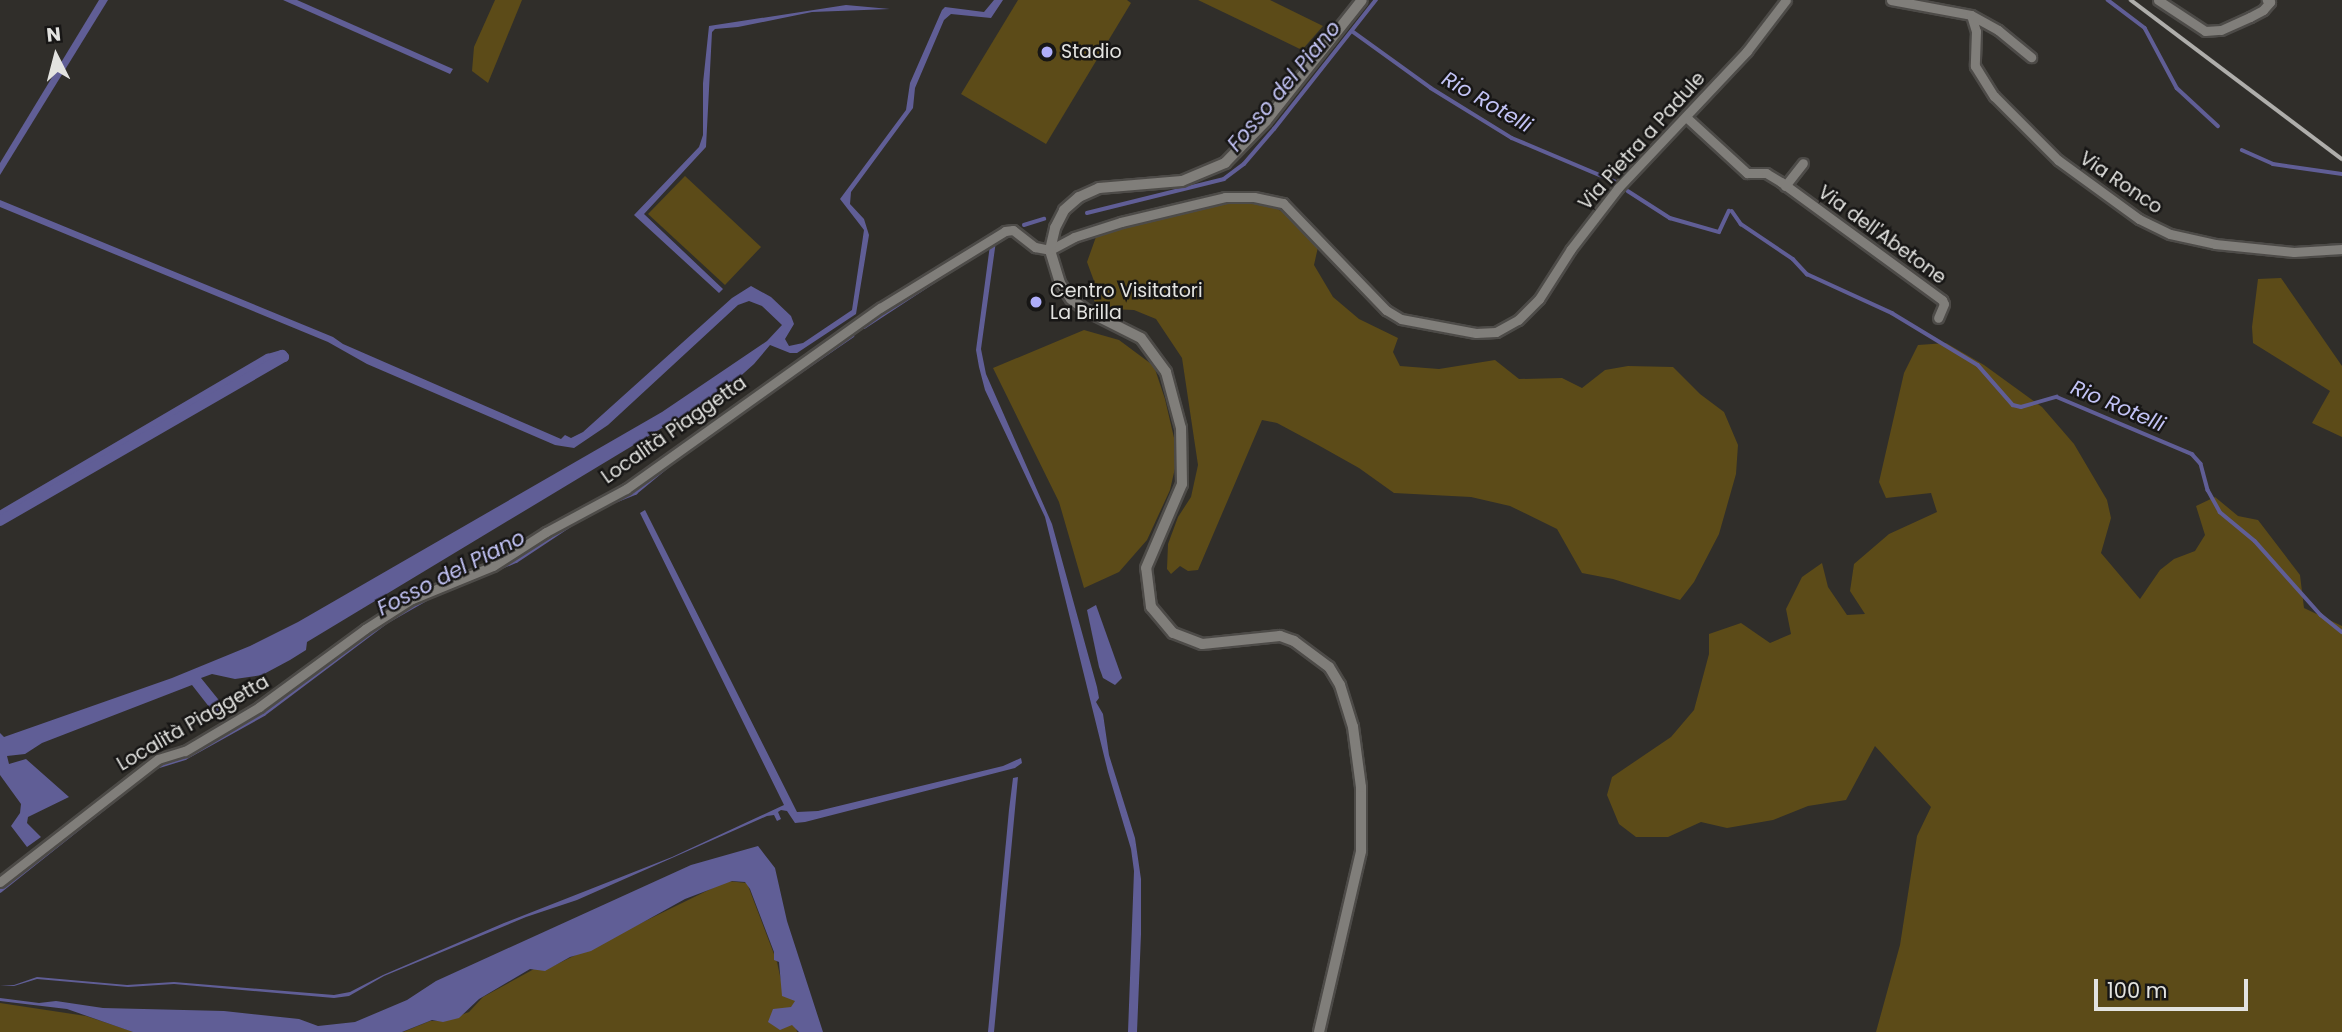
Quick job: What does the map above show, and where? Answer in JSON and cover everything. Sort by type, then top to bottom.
[{"type":"street","points":[[1319,1032],[1361,850],[1361,787],[1353,727],[1340,685],[1329,667],[1294,641],[1280,636],[1202,644],[1173,632],[1151,607],[1146,568],[1182,484],[1181,428],[1166,372],[1141,338],[1087,311],[1071,299],[1060,283],[1050,250],[1055,228],[1064,210],[1079,197],[1099,188],[1182,181],[1225,163],[1242,149],[1266,121],[1362,0]]},
{"type":"street","name":"Via Pietra a Padule","points":[[1050,250],[1074,237],[1121,222],[1225,197],[1254,197],[1283,203],[1386,310],[1401,319],[1476,333],[1496,332],[1518,320],[1539,299],[1571,249],[1618,188],[1747,51],[1784,0]]},
{"type":"street","points":[[1891,0],[1971,15],[1998,30],[2031,57]]},
{"type":"street","points":[[2158,0],[2205,31],[2231,25],[2263,10],[2269,1]]},
{"type":"street","name":"Via Ronco","points":[[1971,15],[1976,31],[1975,65],[1994,96],[2058,160],[2139,219],[2170,234],[2215,244],[2294,252],[2342,249]]},
{"type":"street","name":"Via dell'Abetone","points":[[1686,117],[1747,173],[1766,173],[1942,300],[1944,304],[1938,318]]},
{"type":"street","points":[[1785,186],[1803,163]]},
{"type":"street","name":"Località Piaggetta","points":[[0,882],[158,759],[185,751],[259,707],[365,629],[412,599],[493,566],[546,531],[626,489],[880,307],[993,237],[1013,230],[1035,247],[1050,250]]},
{"type":"shaded area","points":[[99,0],[108,0],[0,175],[0,163]]},
{"type":"shaded area","points":[[283,0],[297,0],[453,69],[450,74]]},
{"type":"shaded area","points":[[495,0],[522,0],[488,83],[472,71],[474,47]]},
{"type":"shaded area","points":[[994,0],[1003,0],[991,18],[951,14],[944,20],[915,88],[913,108],[851,192],[850,204],[864,219],[869,235],[856,314],[797,353],[770,345],[754,364],[725,390],[307,642],[306,650],[290,660],[262,675],[235,679],[212,674],[201,678],[222,704],[223,715],[217,717],[192,685],[42,743],[25,754],[7,756],[9,764],[26,759],[69,797],[28,817],[27,823],[41,837],[27,847],[11,826],[20,813],[21,804],[0,775],[0,733],[4,737],[172,678],[250,646],[298,622],[662,412],[767,341],[782,325],[762,306],[749,301],[738,305],[608,425],[574,448],[555,445],[367,364],[328,342],[0,207],[0,200],[333,337],[343,344],[561,439],[565,435],[571,438],[583,432],[732,298],[751,286],[771,297],[791,316],[794,324],[785,339],[789,346],[803,343],[852,310],[864,230],[840,199],[906,110],[910,83],[942,10],[945,7],[984,12]]},
{"type":"shaded area","points":[[1018,0],[1127,0],[1131,3],[1046,144],[961,94]]},
{"type":"shaded area","points":[[1198,0],[1270,0],[1323,26],[1302,50]]},
{"type":"shaded area","points":[[846,5],[890,9],[812,12],[715,29],[712,32],[706,147],[644,214],[723,289],[719,293],[634,215],[699,147],[703,135],[703,83],[709,26]]},
{"type":"shaded area","points":[[685,176],[761,247],[725,285],[648,214]]},
{"type":"shaded area","points":[[1234,198],[1270,205],[1290,216],[1318,247],[1314,265],[1333,297],[1359,319],[1398,338],[1393,352],[1400,366],[1439,369],[1495,360],[1519,379],[1562,378],[1582,388],[1605,370],[1628,366],[1673,367],[1700,394],[1724,412],[1738,445],[1736,474],[1719,534],[1694,582],[1680,600],[1613,579],[1582,573],[1557,529],[1510,506],[1471,497],[1394,493],[1359,468],[1318,445],[1277,423],[1262,420],[1198,570],[1188,571],[1180,566],[1171,574],[1167,569],[1168,544],[1178,517],[1191,497],[1198,465],[1182,358],[1156,319],[1134,310],[1111,309],[1094,301],[1094,281],[1087,262],[1097,234],[1101,232]]},
{"type":"shaded area","points":[[996,241],[981,349],[986,374],[1052,524],[1097,687],[1099,698],[1096,702],[1103,714],[1109,755],[1135,838],[1141,879],[1137,1032],[1128,1032],[1134,871],[1131,849],[1108,772],[1045,517],[985,390],[979,367],[976,350],[990,245]]},
{"type":"shaded area","points":[[2281,278],[2342,366],[2342,437],[2312,423],[2330,391],[2253,343],[2252,327],[2258,279]]},
{"type":"shaded area","points":[[1084,330],[1119,340],[1154,366],[1178,455],[1170,490],[1147,540],[1119,572],[1084,588],[1059,502],[993,368]]},
{"type":"shaded area","points":[[1946,343],[1984,365],[2042,407],[2074,444],[2107,500],[2111,518],[2101,553],[2140,599],[2160,570],[2174,559],[2195,551],[2205,535],[2196,506],[2215,497],[2238,516],[2258,520],[2300,575],[2304,608],[2342,626],[2342,1032],[1876,1032],[1900,945],[1917,836],[1931,807],[1875,746],[1846,800],[1808,806],[1773,820],[1727,828],[1701,822],[1668,837],[1636,837],[1619,824],[1607,795],[1612,777],[1671,737],[1694,710],[1709,654],[1709,634],[1741,623],[1770,643],[1791,634],[1786,609],[1802,577],[1822,563],[1828,587],[1847,615],[1865,614],[1850,591],[1854,564],[1889,534],[1937,512],[1931,493],[1886,498],[1879,482],[1904,373],[1918,345]]},
{"type":"shaded area","points":[[645,510],[797,812],[818,811],[1003,766],[1021,758],[1022,763],[1015,768],[805,822],[795,823],[787,811],[781,810],[778,812],[781,819],[777,821],[774,815],[767,816],[577,900],[526,917],[384,976],[349,996],[334,998],[174,984],[128,987],[37,979],[14,986],[0,985],[14,985],[37,977],[127,985],[174,982],[334,995],[350,992],[383,975],[504,923],[672,857],[784,805],[640,513]]},
{"type":"shaded area","points":[[1096,605],[1122,678],[1115,685],[1103,678],[1099,667],[1087,610]]},
{"type":"shaded area","points":[[1018,777],[994,1032],[988,1032],[1009,810],[1013,778]]},
{"type":"shaded area","points":[[758,846],[775,868],[787,921],[823,1032],[799,1032],[792,1025],[780,1030],[768,1022],[773,1009],[791,1007],[795,1001],[782,996],[779,962],[774,960],[774,952],[750,889],[745,882],[732,881],[685,899],[591,951],[570,957],[545,971],[530,969],[479,999],[459,1018],[443,1022],[432,1020],[402,1032],[133,1032],[67,1009],[0,1001],[0,998],[39,1003],[56,1001],[103,1008],[224,1011],[299,1019],[318,1026],[355,1022],[407,1000],[436,981],[691,865]]},
{"type":"shaded area","points":[[727,881],[747,883],[777,962],[784,994],[796,999],[792,1009],[797,1032],[403,1032],[430,1021],[445,1021],[469,1012],[483,997],[534,969],[545,970]]},
{"type":"shaded area","points":[[0,1003],[86,1016],[134,1032],[0,1032]]},
{"type":"waterway","name":"Fosso del Piano","points":[[1087,213],[1224,179],[1244,164],[1274,129],[1376,0]]},
{"type":"waterway","points":[[2108,0],[2145,28],[2177,88],[2218,126]]},
{"type":"waterway","name":"Rio Rotelli","points":[[1352,31],[1431,88],[1512,138],[1616,182]]},
{"type":"waterway","points":[[2242,150],[2273,164],[2342,174]]},
{"type":"waterway","name":"Rio Rotelli","points":[[1628,191],[1670,218],[1719,232],[1729,211]]},
{"type":"waterway","name":"Rio Rotelli","points":[[1732,211],[1741,224],[1793,259],[1807,274],[1892,313],[1978,365],[2013,405],[2021,407],[2057,397],[2192,454],[2201,464],[2208,490],[2220,512],[2255,541],[2321,615],[2342,632]]},
{"type":"waterway","name":"Fosso del Piano","points":[[1024,225],[1044,219]]},
{"type":"waterway","name":"Fosso del Piano","points":[[864,327],[971,257]]},
{"type":"waterway","name":"Fosso del Piano","points":[[744,410],[852,336]]},
{"type":"waterway","points":[[0,516],[268,359],[282,355],[284,357],[0,521]]},
{"type":"waterway","name":"Fosso del Piano","points":[[603,506],[635,493],[681,455]]},
{"type":"waterway","name":"Fosso del Piano","points":[[0,891],[156,767],[185,758],[264,714],[386,622],[428,598],[516,561],[578,520]]},
{"type":"railway","points":[[2131,0],[2342,159]]},
{"type":"place","name":"Stadio","points":[[1047,52]]},
{"type":"place","name":"Centro Visitatori La Brilla","points":[[1036,302]]}]
